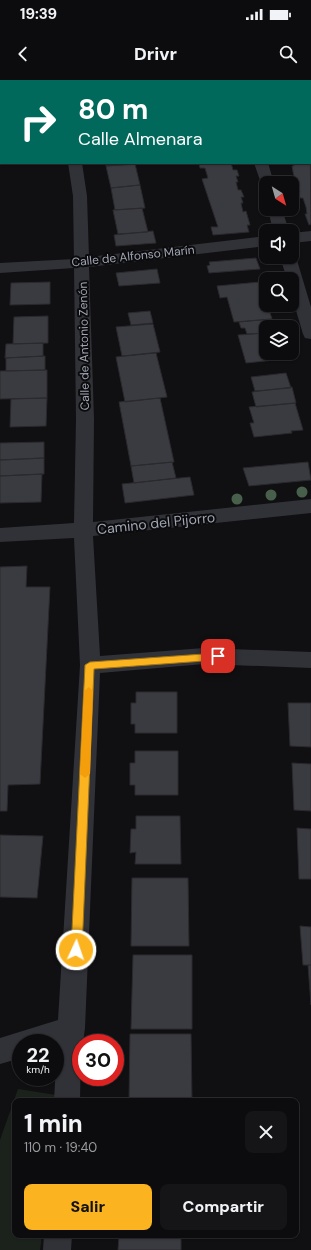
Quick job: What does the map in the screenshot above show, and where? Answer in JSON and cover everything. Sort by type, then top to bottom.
[{"type":"street","name":"Calle de Antonio Zenón","points":[[67,1098],[90,665],[83,530],[85,419],[82,263],[80,196],[75,164]]},
{"type":"street","points":[[261,164],[265,176]]},
{"type":"street","points":[[299,237],[311,236]]},
{"type":"street","name":"Calle de Alfonso Marín","points":[[0,268],[82,263],[259,242]]},
{"type":"street","points":[[290,264],[311,334]]},
{"type":"street","name":"Camino del Pijorro","points":[[0,535],[83,530],[311,506]]},
{"type":"street","points":[[90,665],[204,656],[311,660]]},
{"type":"street","points":[[54,1034],[72,1028]]},
{"type":"street","points":[[0,1052],[12,1048]]},
{"type":"street","points":[[57,1250],[58,1238]]},
{"type":"shaded area","points":[[18,1089],[56,1095],[56,1098],[15,1098]]},
{"type":"shaded area","points":[[12,1106],[12,1238],[42,1238],[40,1250],[0,1250],[0,1140]]},
{"type":"building","points":[[106,164],[135,164],[106,166]]},
{"type":"building","points":[[135,164],[140,185],[111,188],[106,166]]},
{"type":"building","points":[[199,164],[231,164],[233,170],[237,170],[239,176],[236,176],[238,182],[236,182],[238,190],[241,190],[244,197],[241,197],[243,203],[241,203],[243,212],[246,211],[250,225],[247,225],[249,232],[213,235],[211,227],[218,227],[202,179],[208,178],[205,168],[200,168]]},
{"type":"building","points":[[293,164],[310,164],[311,224],[309,225],[305,214],[307,214],[303,198],[300,198],[299,196],[299,176],[294,176],[292,166],[294,166]]},
{"type":"building","points":[[140,185],[145,208],[115,210],[111,188]]},
{"type":"building","points":[[142,208],[148,232],[118,234],[113,210]]},
{"type":"building","points":[[153,231],[156,243],[116,246],[114,235]]},
{"type":"building","points":[[256,258],[260,269],[209,273],[207,266],[210,265],[209,262]]},
{"type":"building","points":[[157,269],[160,283],[119,286],[116,273]]},
{"type":"building","points":[[50,282],[50,304],[10,305],[11,283]]},
{"type":"building","points":[[259,282],[259,312],[270,312],[272,319],[234,322],[227,297],[220,298],[217,286]]},
{"type":"building","points":[[150,311],[153,323],[131,325],[128,313]]},
{"type":"building","points":[[48,316],[48,343],[13,344],[14,317]]},
{"type":"building","points":[[259,320],[259,333],[247,334],[245,328],[241,328],[239,322]]},
{"type":"building","points":[[153,324],[160,352],[122,356],[116,327]]},
{"type":"building","points":[[259,334],[259,360],[274,360],[246,363],[238,335]]},
{"type":"building","points":[[43,343],[43,356],[5,358],[6,344]]},
{"type":"building","points":[[156,353],[167,397],[125,402],[116,357]]},
{"type":"building","points":[[45,356],[45,370],[6,371],[6,358]]},
{"type":"building","points":[[47,370],[47,398],[0,399],[0,371]]},
{"type":"building","points":[[286,373],[291,388],[255,391],[251,377]]},
{"type":"building","points":[[292,387],[296,403],[256,407],[252,392]]},
{"type":"building","points":[[47,398],[46,426],[10,427],[11,399]]},
{"type":"building","points":[[160,398],[174,462],[131,466],[119,402]]},
{"type":"building","points":[[295,403],[303,430],[291,431],[292,433],[254,437],[250,423],[254,423],[249,407]]},
{"type":"building","points":[[44,442],[44,458],[0,460],[0,443]]},
{"type":"building","points":[[44,458],[44,474],[0,476],[0,460]]},
{"type":"building","points":[[172,462],[176,478],[134,483],[131,466]]},
{"type":"building","points":[[308,462],[311,480],[249,486],[243,468]]},
{"type":"building","points":[[42,474],[41,502],[0,503],[0,476]]},
{"type":"building","points":[[190,477],[194,495],[125,503],[122,484]]},
{"type":"building","points":[[27,566],[26,587],[50,587],[40,784],[8,785],[7,811],[0,811],[0,567]]},
{"type":"building","points":[[136,692],[177,692],[177,733],[135,733],[135,724],[131,724],[131,703],[136,703]]},
{"type":"building","points":[[288,703],[311,703],[311,747],[290,746]]},
{"type":"building","points":[[135,751],[178,751],[178,795],[135,795],[135,785],[130,785],[130,763],[135,763]]},
{"type":"building","points":[[292,763],[311,764],[311,811],[294,810]]},
{"type":"building","points":[[136,816],[180,816],[181,864],[135,864],[136,852],[130,853],[131,829],[136,829]]},
{"type":"building","points":[[297,828],[311,829],[311,879],[299,879]]},
{"type":"building","points":[[0,835],[43,836],[37,898],[0,897]]},
{"type":"building","points":[[132,878],[188,878],[189,946],[131,946]]},
{"type":"building","points":[[300,926],[311,927],[311,965],[303,965]]},
{"type":"building","points":[[133,955],[192,955],[192,1029],[131,1029]]},
{"type":"building","points":[[308,965],[311,965],[311,1005]]},
{"type":"building","points":[[130,1034],[191,1034],[192,1098],[129,1098]]},
{"type":"building","points":[[119,1238],[181,1238],[181,1250],[118,1250]]},
{"type":"slow traffic","points":[[85,774],[89,691]]},
{"type":"route","points":[[76,950],[90,665],[218,656]]}]
